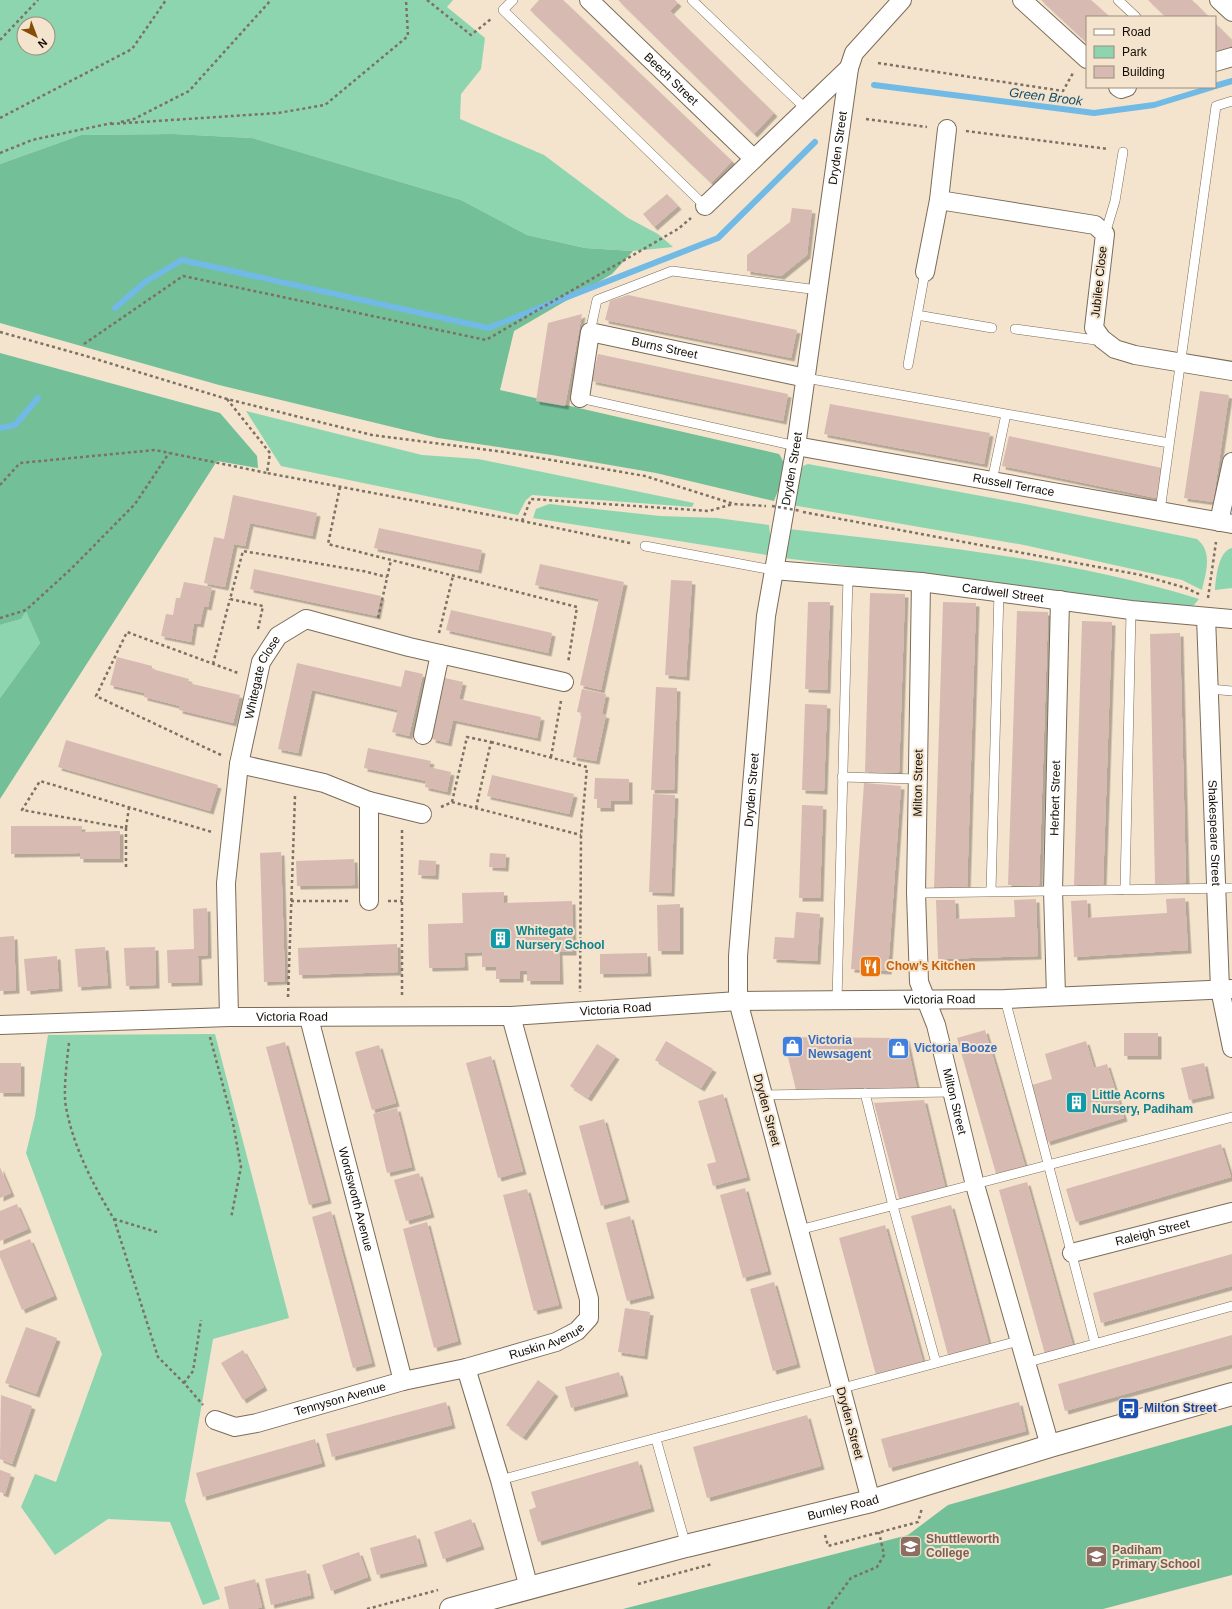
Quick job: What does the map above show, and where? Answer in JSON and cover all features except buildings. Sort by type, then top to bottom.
[{"type":"main road","name":"Burnley Road","points":[[451,1609],[686,1546],[871,1501],[1050,1446],[1232,1394]]},
{"type":"street","name":"Beech Street","points":[[589,0],[754,158]]},
{"type":"street","points":[[705,206],[849,68],[854,53],[902,0]]},
{"type":"street","points":[[1022,0],[1085,57]]},
{"type":"street","points":[[1218,0],[1232,12]]},
{"type":"street","points":[[1216,62],[1232,58]]},
{"type":"street","name":"Dryden Street","points":[[849,68],[796,446],[765,624],[738,956],[738,1001],[871,1501]]},
{"type":"street","points":[[924,272],[939,200],[947,129]]},
{"type":"street","name":"Jubilee Close","points":[[939,200],[1095,225],[1105,234],[1094,328],[1106,342],[1114,349],[1135,355],[1232,371]]},
{"type":"street","points":[[580,398],[590,332]]},
{"type":"street","name":"Burns Street","points":[[590,332],[806,378]]},
{"type":"street","name":"Russell Terrace","points":[[796,446],[1226,523]]},
{"type":"street","points":[[1226,523],[1232,462]]},
{"type":"street","name":"Cardwell Street","points":[[774,570],[921,582],[999,591],[1131,610],[1232,619]]},
{"type":"street","name":"Milton Street","points":[[921,582],[916,893],[919,982],[936,1025],[975,1185],[1018,1341],[1050,1446]]},
{"type":"street","name":"Herbert Street","points":[[1056,996],[1053,890],[1060,600]]},
{"type":"street","name":"Shakespeare Street","points":[[1206,617],[1224,888],[1226,989],[1232,1048]]},
{"type":"street","name":"Whitegate Close","points":[[229,1017],[226,883],[239,764],[261,662],[278,636],[306,618],[374,638],[437,654],[564,682]]},
{"type":"street","points":[[423,735],[437,654]]},
{"type":"street","points":[[239,764],[324,783],[369,801],[422,814]]},
{"type":"street","points":[[369,801],[369,901]]},
{"type":"street","name":"Victoria Road","points":[[0,1025],[204,1017],[309,1018],[511,1016],[580,1013],[738,1001],[926,1000],[1226,989]]},
{"type":"street","name":"Ruskin Avenue","points":[[466,1368],[556,1342],[577,1331],[589,1318],[589,1299],[511,1016]]},
{"type":"street","name":"Wordsworth Avenue","points":[[309,1018],[403,1381]]},
{"type":"street","name":"Raleigh Street","points":[[1072,1253],[1232,1212]]},
{"type":"street","points":[[466,1368],[500,1480],[529,1588]]},
{"type":"street","name":"Tennyson Avenue","points":[[215,1420],[235,1427],[257,1423],[403,1381],[466,1368]]},
{"type":"lane","points":[[513,0],[503,10],[705,206]]},
{"type":"lane","points":[[692,0],[806,108]]},
{"type":"lane","points":[[1118,0],[1135,16]]},
{"type":"lane","points":[[1160,511],[1216,106],[1232,101]]},
{"type":"lane","points":[[1105,234],[1115,201],[1123,152]]},
{"type":"lane","points":[[590,332],[597,300],[672,271],[818,290]]},
{"type":"lane","points":[[908,365],[924,272]]},
{"type":"lane","points":[[917,315],[992,328]]},
{"type":"lane","points":[[1015,329],[1106,342]]},
{"type":"lane","points":[[806,378],[1169,443]]},
{"type":"lane","points":[[580,398],[796,446]]},
{"type":"lane","points":[[992,481],[1006,414]]},
{"type":"lane","points":[[645,546],[774,570]]},
{"type":"lane","points":[[836,1000],[848,576]]},
{"type":"lane","points":[[991,891],[999,591]]},
{"type":"lane","points":[[1124,890],[1131,610]]},
{"type":"lane","points":[[1210,689],[1232,691]]},
{"type":"lane","points":[[842,777],[918,779]]},
{"type":"lane","points":[[916,893],[1224,888]]},
{"type":"lane","points":[[1005,998],[1095,1343]]},
{"type":"lane","points":[[762,1095],[952,1092]]},
{"type":"lane","points":[[865,1093],[893,1206],[936,1363]]},
{"type":"lane","points":[[799,1230],[1232,1117]]},
{"type":"lane","points":[[1025,1362],[1232,1306]]},
{"type":"lane","points":[[500,1480],[1018,1341]]},
{"type":"lane","points":[[656,1439],[686,1546]]},
{"type":"path","points":[[0,40],[38,0]]},
{"type":"path","points":[[0,118],[132,49],[166,0]]},
{"type":"path","points":[[0,153],[32,140],[134,119],[190,91],[271,0]]},
{"type":"path","points":[[111,124],[278,113],[325,105],[408,36],[406,0]]},
{"type":"path","points":[[427,0],[471,34],[503,10]]},
{"type":"path","points":[[878,63],[1063,91],[1085,57]]},
{"type":"path","points":[[866,119],[1123,152]]},
{"type":"path","points":[[84,344],[183,276],[486,340],[678,229],[705,206]]},
{"type":"path","points":[[0,332],[86,356],[227,399],[372,435],[504,452],[645,476],[734,504],[772,506],[1141,575],[1186,588]]},
{"type":"path","points":[[227,399],[270,454],[267,474]]},
{"type":"path","points":[[0,485],[20,463],[155,450],[267,474],[522,521],[645,546]]},
{"type":"path","points":[[0,618],[26,610],[71,569],[135,504],[169,453]]},
{"type":"path","points":[[340,487],[328,544],[578,607],[551,757]]},
{"type":"path","points":[[522,521],[531,499],[709,511],[734,504]]},
{"type":"path","points":[[1206,617],[1226,523]]},
{"type":"path","points":[[213,664],[243,551],[363,571],[387,577]]},
{"type":"path","points":[[374,638],[391,560]]},
{"type":"path","points":[[437,654],[453,576]]},
{"type":"path","points":[[230,599],[263,606],[256,637]]},
{"type":"path","points":[[239,764],[96,696],[127,632],[258,680]]},
{"type":"path","points":[[452,802],[467,737],[587,767],[581,835],[580,1013]]},
{"type":"path","points":[[476,808],[491,742]]},
{"type":"path","points":[[287,1017],[296,776]]},
{"type":"path","points":[[126,828],[22,810],[40,781],[231,838]]},
{"type":"path","points":[[422,814],[452,802],[581,835]]},
{"type":"path","points":[[126,867],[126,828],[129,807]]},
{"type":"path","points":[[402,809],[402,1017]]},
{"type":"path","points":[[291,901],[402,901]]},
{"type":"path","points":[[204,1017],[233,1123],[240,1167],[231,1218]]},
{"type":"path","points":[[70,1022],[65,1106],[78,1147],[101,1198],[114,1219],[158,1357],[184,1383],[215,1420]]},
{"type":"path","points":[[114,1219],[160,1232]]},
{"type":"path","points":[[184,1383],[193,1371],[201,1320]]},
{"type":"path","points":[[818,1514],[828,1546],[918,1522],[930,1483]]},
{"type":"path","points":[[828,1609],[851,1578],[876,1567],[884,1554],[879,1532]]},
{"type":"path","points":[[817,1537],[825,1535]]},
{"type":"path","points":[[633,1585],[717,1563]]},
{"type":"green space","points":[[0,0],[453,0],[447,7],[485,38],[481,69],[461,94],[460,119],[544,155],[628,218],[658,234],[673,247],[633,251],[585,248],[527,235],[461,200],[252,138],[173,134],[81,135],[0,164]]},
{"type":"green space","points":[[173,134],[252,138],[461,200],[527,235],[585,248],[633,251],[612,274],[514,331],[500,390],[779,454],[784,466],[784,472],[774,501],[656,473],[552,455],[438,438],[219,385],[0,323],[0,164],[81,135]]},
{"type":"green space","points":[[0,353],[220,413],[257,456],[258,468],[217,461],[0,799],[0,698],[40,643],[26,611],[21,619],[0,625]]},
{"type":"green space","points":[[246,411],[422,455],[478,459],[694,503],[692,507],[532,495],[526,500],[518,515],[281,466]]},
{"type":"green space","points":[[808,464],[1020,503],[1197,539],[1202,544],[1207,556],[1202,590],[1182,580],[1024,545],[786,504],[803,466]]},
{"type":"green space","points":[[549,504],[660,516],[717,518],[769,525],[771,542],[767,555],[533,518],[536,509]]},
{"type":"green space","points":[[789,529],[944,547],[1048,563],[1150,585],[1199,599],[1194,605],[1188,607],[783,558]]},
{"type":"green space","points":[[1232,548],[1232,588],[1215,590],[1217,572],[1221,559],[1227,550]]},
{"type":"green space","points":[[26,610],[40,643],[0,698],[0,625],[21,619]]},
{"type":"green space","points":[[215,1034],[289,1318],[213,1339],[185,1501],[220,1599],[203,1605],[170,1522],[108,1519],[55,1555],[21,1507],[35,1474],[56,1482],[102,1354],[26,1153],[35,1116],[48,1035]]},
{"type":"green space","name":"Padiham Primary School","points":[[1232,1425],[1232,1575],[1103,1609],[623,1609],[908,1535],[948,1505]]},
{"type":"waterway","name":"Green Brook","points":[[1216,86],[1232,81]]},
{"type":"waterway","name":"Green Brook","points":[[874,85],[1094,113],[1154,105],[1210,88]]},
{"type":"waterway","points":[[115,308],[145,282],[182,260],[488,328],[718,238],[815,142]]},
{"type":"waterway","name":"Green Brook","points":[[0,428],[15,425],[38,398]]},
{"type":"place","name":"Whitegate Nursery School","points":[[501,938]]},
{"type":"place","name":"Chow’s Kitchen","points":[[870,966]]},
{"type":"place","name":"Victoria Newsagent","points":[[793,1047]]},
{"type":"place","name":"Victoria Booze","points":[[898,1048]]},
{"type":"place","name":"Little Acorns Nursery, Padiham","points":[[1077,1102]]},
{"type":"place","name":"Milton Street","points":[[1129,1408]]},
{"type":"place","name":"Shuttleworth College","points":[[910,1546]]},
{"type":"place","name":"Padiham Primary School","points":[[1096,1557]]}]
